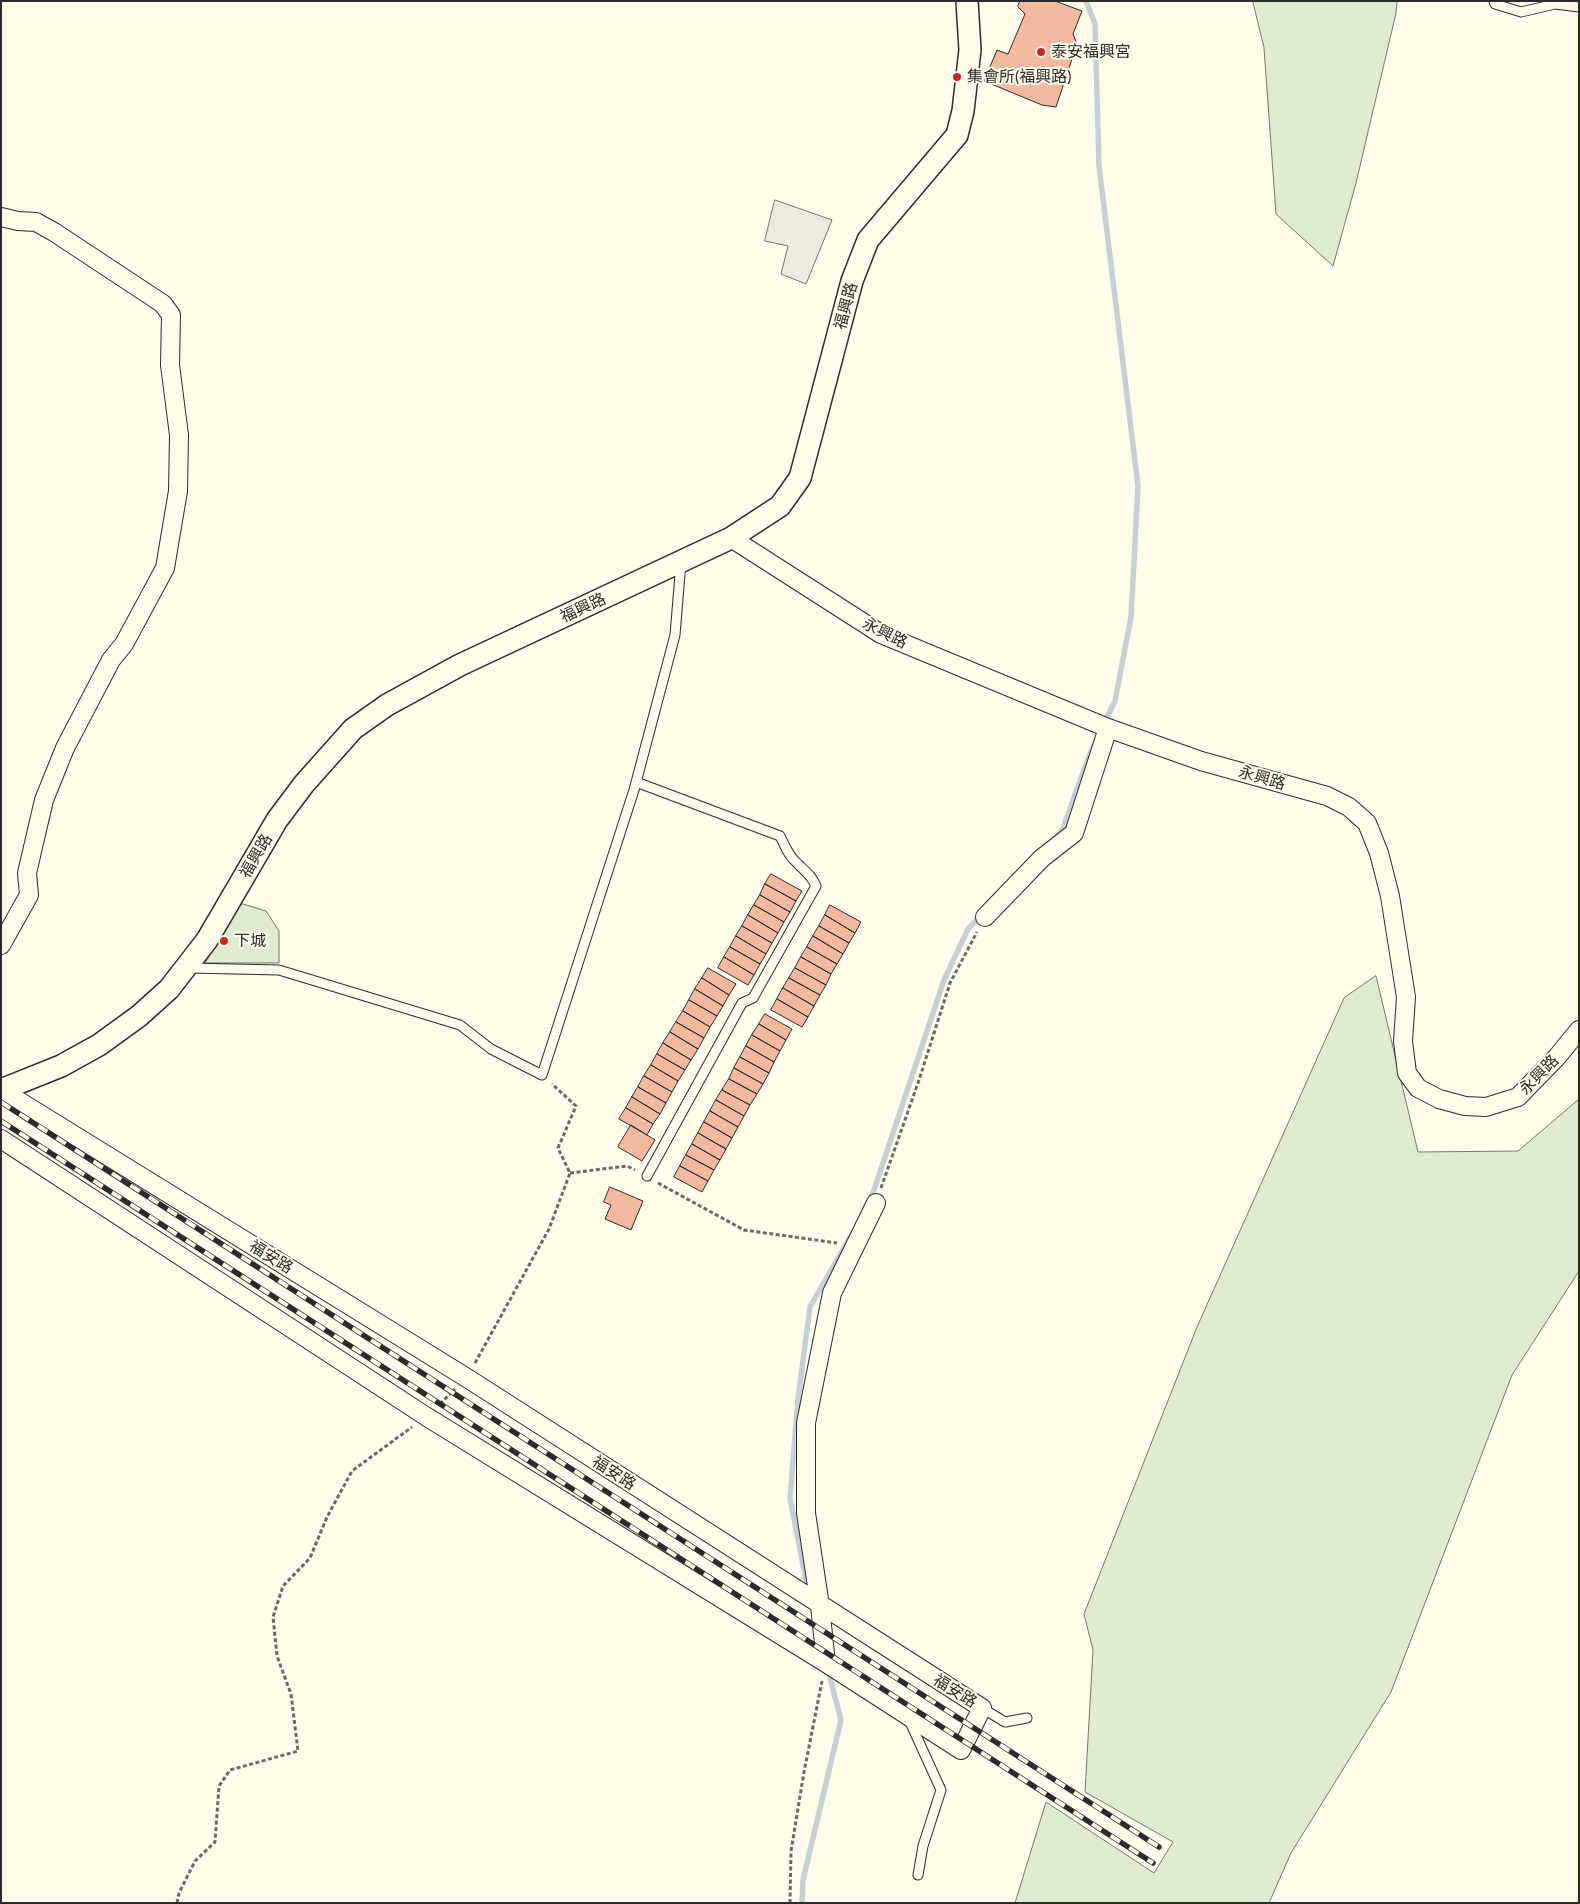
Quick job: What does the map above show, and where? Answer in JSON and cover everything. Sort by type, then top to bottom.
[{"type":"street","name":"福興路","points":[[1,1090],[61,1066],[99,1045],[139,1016],[169,989],[207,940],[277,820],[304,784],[353,729],[387,705],[460,665],[731,538],[780,506],[800,478],[852,281],[868,240],[957,135],[970,50],[967,1]]},
{"type":"street","points":[[1,218],[18,222],[36,222],[163,304],[171,315],[170,365],[179,435],[178,491],[165,568],[124,644],[111,660],[65,748],[44,800],[27,873],[29,895],[1,945]]},
{"type":"street","name":"永興路","points":[[731,538],[881,634],[1108,728],[1201,761],[1327,796],[1349,808],[1367,823],[1379,853],[1390,896],[1406,997],[1403,1041],[1407,1073],[1418,1088],[1439,1099],[1465,1106],[1486,1106],[1518,1098],[1557,1057],[1579,1030]]},
{"type":"street","points":[[985,918],[1042,858],[1074,833],[1108,728]]},
{"type":"street","name":"福安路","points":[[1,1090],[467,1378],[820,1606],[982,1708],[961,1750],[826,1663],[427,1417],[1,1138]]},
{"type":"street","points":[[826,1663],[820,1606],[806,1513],[806,1423],[832,1293],[876,1203]]},
{"type":"lane","points":[[1494,1],[1495,4],[1521,12],[1555,4],[1579,7]]},
{"type":"lane","points":[[186,968],[279,970],[460,1025],[491,1049],[542,1076],[636,782],[675,635],[680,562]]},
{"type":"lane","points":[[636,782],[780,836],[787,852],[808,873],[816,886],[753,998],[742,1003],[646,1176]]},
{"type":"lane","points":[[982,1708],[1005,1722],[1027,1718]]},
{"type":"lane","points":[[906,1715],[941,1790],[922,1846],[918,1875]]},
{"type":"path","points":[[876,1203],[919,1080],[950,982],[985,918]]},
{"type":"path","points":[[177,1903],[195,1861],[215,1842],[219,1786],[230,1770],[298,1751],[291,1694],[277,1656],[273,1617],[283,1586],[310,1558],[328,1517],[352,1471],[427,1417],[467,1378],[549,1229],[570,1174],[558,1148],[576,1106],[542,1076]]},
{"type":"path","points":[[570,1174],[627,1166],[744,1230],[855,1246]]},
{"type":"path","points":[[790,1903],[791,1851],[804,1772],[826,1663]]},
{"type":"green space","points":[[1253,1],[1397,1],[1396,13],[1356,183],[1333,266],[1276,214],[1264,48]]},
{"type":"green space","points":[[243,904],[266,911],[279,931],[279,963],[205,963],[239,906]]},
{"type":"green space","points":[[1376,976],[1418,1152],[1518,1151],[1579,1099],[1579,1271],[1512,1375],[1391,1692],[1291,1853],[1269,1903],[1015,1903],[1046,1802],[1154,1873],[1173,1842],[1085,1792],[1093,1650],[1084,1614],[1197,1327],[1344,998]]},
{"type":"shaded area","points":[[775,200],[832,220],[806,284],[781,274],[788,246],[765,241]]},
{"type":"building","name":"泰安福興宮","points":[[1020,1],[1055,1],[1082,11],[1073,34],[1077,44],[1056,107],[1042,105],[984,81],[997,50],[1008,54],[1025,14],[1018,7]]},
{"type":"building","points":[[771,874],[802,891],[796,901],[765,884]]},
{"type":"building","points":[[765,884],[796,901],[790,912],[760,895]]},
{"type":"building","points":[[760,895],[790,912],[784,922],[754,905]]},
{"type":"building","points":[[754,905],[784,922],[778,933],[748,915]]},
{"type":"building","points":[[830,905],[861,922],[855,933],[825,915]]},
{"type":"building","points":[[748,915],[778,933],[772,943],[742,926]]},
{"type":"building","points":[[825,915],[855,933],[849,943],[819,926]]},
{"type":"building","points":[[742,926],[772,943],[766,954],[736,936]]},
{"type":"building","points":[[819,926],[849,943],[843,954],[813,936]]},
{"type":"building","points":[[736,936],[766,954],[760,964],[730,947]]},
{"type":"building","points":[[813,936],[843,954],[837,964],[807,947]]},
{"type":"building","points":[[730,947],[760,964],[754,975],[724,957]]},
{"type":"building","points":[[807,947],[837,964],[831,974],[801,957]]},
{"type":"building","points":[[724,957],[754,975],[748,985],[718,968]]},
{"type":"building","points":[[801,957],[831,974],[826,985],[795,968]]},
{"type":"building","points":[[708,968],[736,984],[729,995],[702,978]]},
{"type":"building","points":[[795,968],[826,985],[820,995],[789,978]]},
{"type":"building","points":[[702,978],[729,995],[723,1006],[695,989]]},
{"type":"building","points":[[789,978],[820,995],[814,1006],[783,988]]},
{"type":"building","points":[[783,988],[814,1006],[808,1017],[777,999]]},
{"type":"building","points":[[695,989],[723,1006],[717,1016],[689,1000]]},
{"type":"building","points":[[777,999],[808,1017],[802,1027],[771,1010]]},
{"type":"building","points":[[689,1000],[717,1016],[710,1027],[683,1011]]},
{"type":"building","points":[[683,1011],[710,1027],[704,1038],[676,1022]]},
{"type":"building","points":[[765,1014],[792,1029],[786,1040],[759,1024]]},
{"type":"building","points":[[676,1022],[704,1038],[698,1049],[670,1032]]},
{"type":"building","points":[[759,1024],[786,1040],[780,1051],[752,1035]]},
{"type":"building","points":[[670,1032],[698,1049],[691,1060],[663,1043]]},
{"type":"building","points":[[752,1035],[780,1051],[774,1062],[746,1046]]},
{"type":"building","points":[[663,1043],[691,1060],[685,1070],[657,1054]]},
{"type":"building","points":[[746,1046],[774,1062],[769,1073],[740,1057]]},
{"type":"building","points":[[657,1054],[685,1070],[678,1081],[651,1065]]},
{"type":"building","points":[[740,1057],[769,1073],[763,1084],[734,1068]]},
{"type":"building","points":[[651,1065],[678,1081],[672,1092],[644,1076]]},
{"type":"building","points":[[734,1068],[763,1084],[757,1094],[729,1079]]},
{"type":"building","points":[[644,1076],[672,1092],[666,1103],[638,1087]]},
{"type":"building","points":[[729,1079],[757,1094],[750,1105],[722,1090]]},
{"type":"building","points":[[638,1087],[666,1103],[660,1114],[632,1097]]},
{"type":"building","points":[[722,1090],[750,1105],[744,1116],[716,1100]]},
{"type":"building","points":[[632,1097],[660,1114],[653,1124],[626,1108]]},
{"type":"building","points":[[716,1100],[744,1116],[738,1127],[710,1111]]},
{"type":"building","points":[[626,1108],[653,1124],[647,1135],[619,1119]]},
{"type":"building","points":[[710,1111],[738,1127],[732,1138],[704,1122]]},
{"type":"building","points":[[704,1122],[732,1138],[726,1149],[698,1133]]},
{"type":"building","points":[[631,1125],[655,1140],[642,1161],[618,1147]]},
{"type":"building","points":[[698,1133],[726,1149],[720,1160],[692,1144]]},
{"type":"building","points":[[692,1144],[720,1160],[714,1170],[686,1155]]},
{"type":"building","points":[[686,1155],[714,1170],[708,1181],[680,1166]]},
{"type":"building","points":[[680,1166],[708,1181],[702,1192],[674,1177]]},
{"type":"building","points":[[610,1187],[643,1201],[631,1230],[605,1219],[611,1205],[604,1202]]},
{"type":"waterway","points":[[1086,1],[1095,24],[1099,166],[1138,486],[1131,617],[1115,701],[1104,723]]},
{"type":"waterway","points":[[1056,838],[1062,831],[1095,743]]},
{"type":"waterway","points":[[870,1202],[944,980],[968,929],[982,914]]},
{"type":"waterway","points":[[808,1591],[790,1498],[798,1399],[810,1307],[853,1232]]},
{"type":"waterway","points":[[802,1903],[803,1880],[841,1720],[828,1670]]},
{"type":"railway","points":[[1,1102],[1159,1847]]},
{"type":"railway","points":[[1,1121],[1153,1863]]},
{"type":"place","name":"泰安福興宮","points":[[1041,52]]},
{"type":"place","name":"集會所(福興路)","points":[[957,77]]},
{"type":"place","name":"下城","points":[[224,941]]}]
